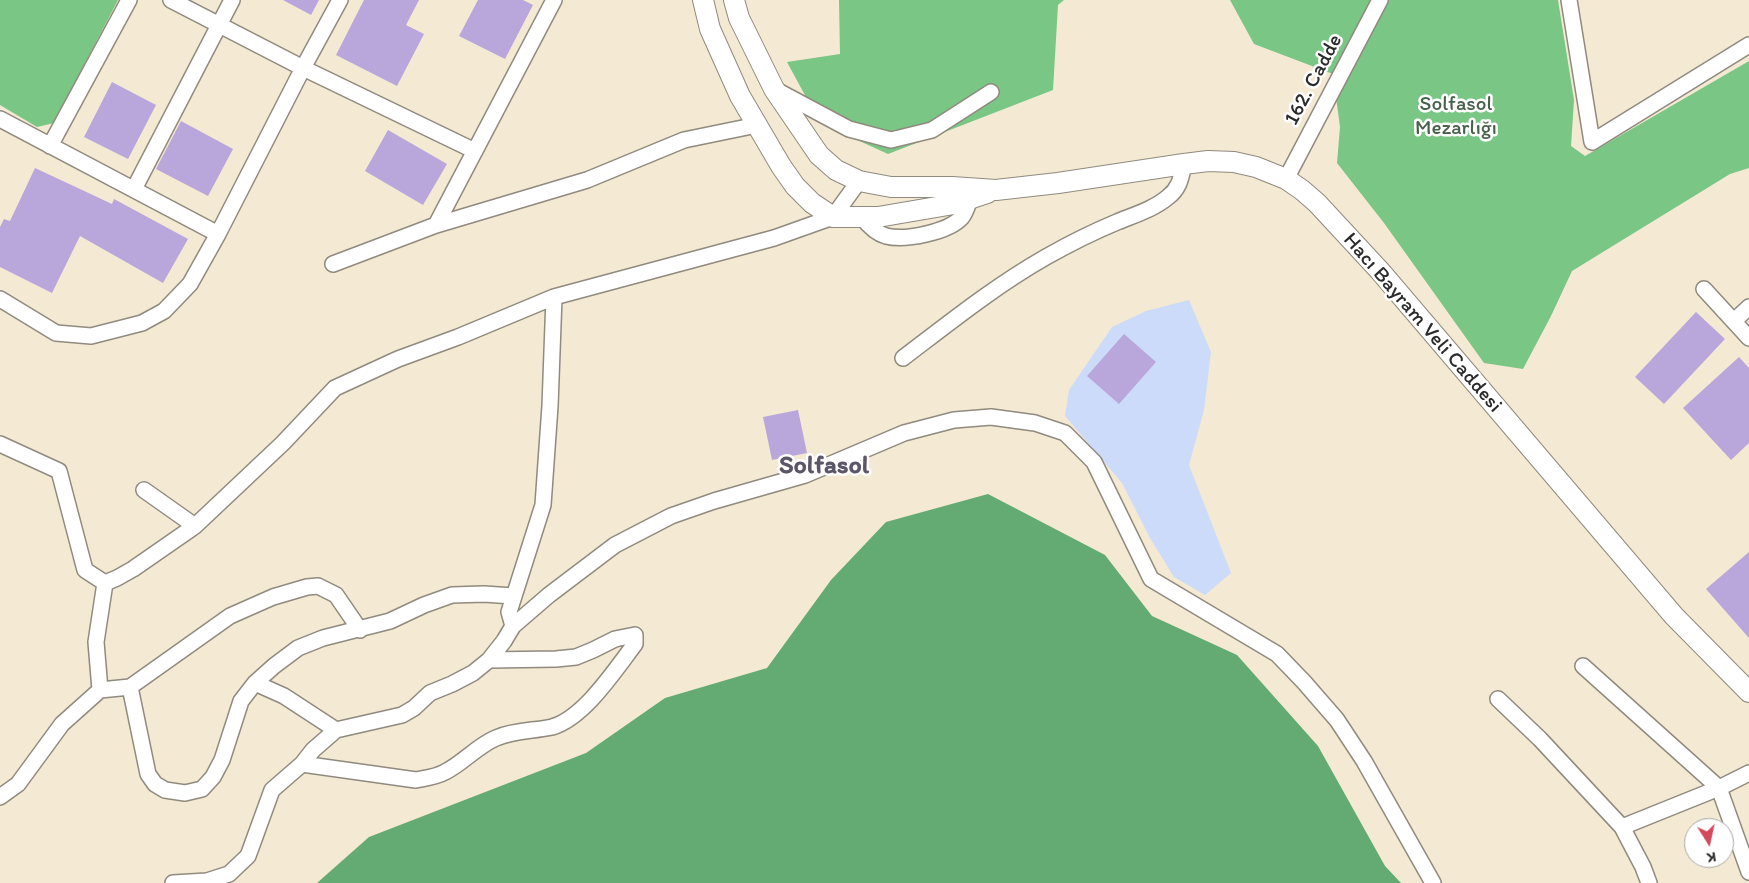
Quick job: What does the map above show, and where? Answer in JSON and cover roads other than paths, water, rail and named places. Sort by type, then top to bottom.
[{"type":"main road","points":[[703,0],[710,29],[740,96],[781,166],[795,186],[812,203],[833,217],[903,214],[954,204],[996,190]]},
{"type":"main road","points":[[734,0],[739,18],[774,89],[819,155],[836,170],[859,181],[891,188],[952,187],[996,190]]},
{"type":"main road","name":"Hacı Bayram Veli Caddesi","points":[[996,190],[1208,161],[1234,162],[1256,167],[1286,179],[1317,203],[1380,271],[1674,616],[1749,692]]},
{"type":"street","points":[[50,146],[129,0]]},
{"type":"street","points":[[171,0],[303,68],[475,151]]},
{"type":"street","points":[[134,189],[232,0]]},
{"type":"street","points":[[0,299],[56,333],[91,336],[142,323],[164,311],[190,284],[340,0]]},
{"type":"street","points":[[436,225],[554,0]]},
{"type":"street","name":"162. Cadde","points":[[1286,179],[1380,0]]},
{"type":"street","points":[[1569,0],[1592,142],[1749,45]]},
{"type":"street","points":[[774,89],[850,129],[892,140],[932,130],[991,92]]},
{"type":"street","points":[[0,119],[218,234]]},
{"type":"street","points":[[333,264],[436,225],[587,180],[684,140],[757,125]]},
{"type":"street","points":[[903,358],[1008,281],[1046,257],[1096,231],[1158,205],[1179,186],[1184,164]]},
{"type":"street","points":[[105,583],[134,569],[195,526],[283,443],[335,388],[398,359],[458,337],[554,297],[774,238],[833,217],[859,181]]},
{"type":"street","points":[[1704,289],[1749,338]]},
{"type":"street","points":[[513,626],[509,612],[543,505],[550,406],[554,297]]},
{"type":"street","points":[[1734,321],[1749,307]]},
{"type":"street","points":[[174,883],[207,880],[229,874],[248,856],[272,790],[302,764],[336,730],[402,715],[414,708],[430,693],[473,673],[489,660],[513,626],[549,595],[615,545],[643,530],[693,508],[805,475],[904,433],[954,420],[991,418],[1035,423],[1065,433],[1094,462],[1151,579],[1277,654],[1304,682],[1337,720],[1364,761],[1433,883]]},
{"type":"street","points":[[0,444],[59,471],[85,570],[105,583]]},
{"type":"street","points":[[144,490],[195,526]]},
{"type":"street","points":[[100,690],[96,642],[105,583]]},
{"type":"street","points":[[0,797],[18,784],[62,724],[100,690],[130,687],[230,616],[273,597],[307,587],[318,586],[336,595],[360,630]]},
{"type":"street","points":[[130,687],[148,774],[155,784],[165,790],[186,793],[202,789],[213,777],[222,760],[240,701],[254,683],[298,648],[323,638],[390,621],[424,605],[452,595],[484,594],[513,596]]},
{"type":"street","points":[[302,764],[317,768],[416,780],[431,778],[445,772],[497,737],[553,727],[581,711],[635,644],[635,635],[615,639],[576,656],[556,659],[489,660]]},
{"type":"street","points":[[1582,666],[1718,788],[1749,872]]},
{"type":"street","points":[[254,683],[284,696],[336,730]]},
{"type":"street","points":[[1498,699],[1540,739],[1622,826],[1649,883]]},
{"type":"street","points":[[1622,826],[1749,774]]},
{"type":"district","name":"Solfasol","points":[[824,466]]},
{"type":"park label","name":"Solfasol Mezarlığı","points":[[1456,117]]}]
